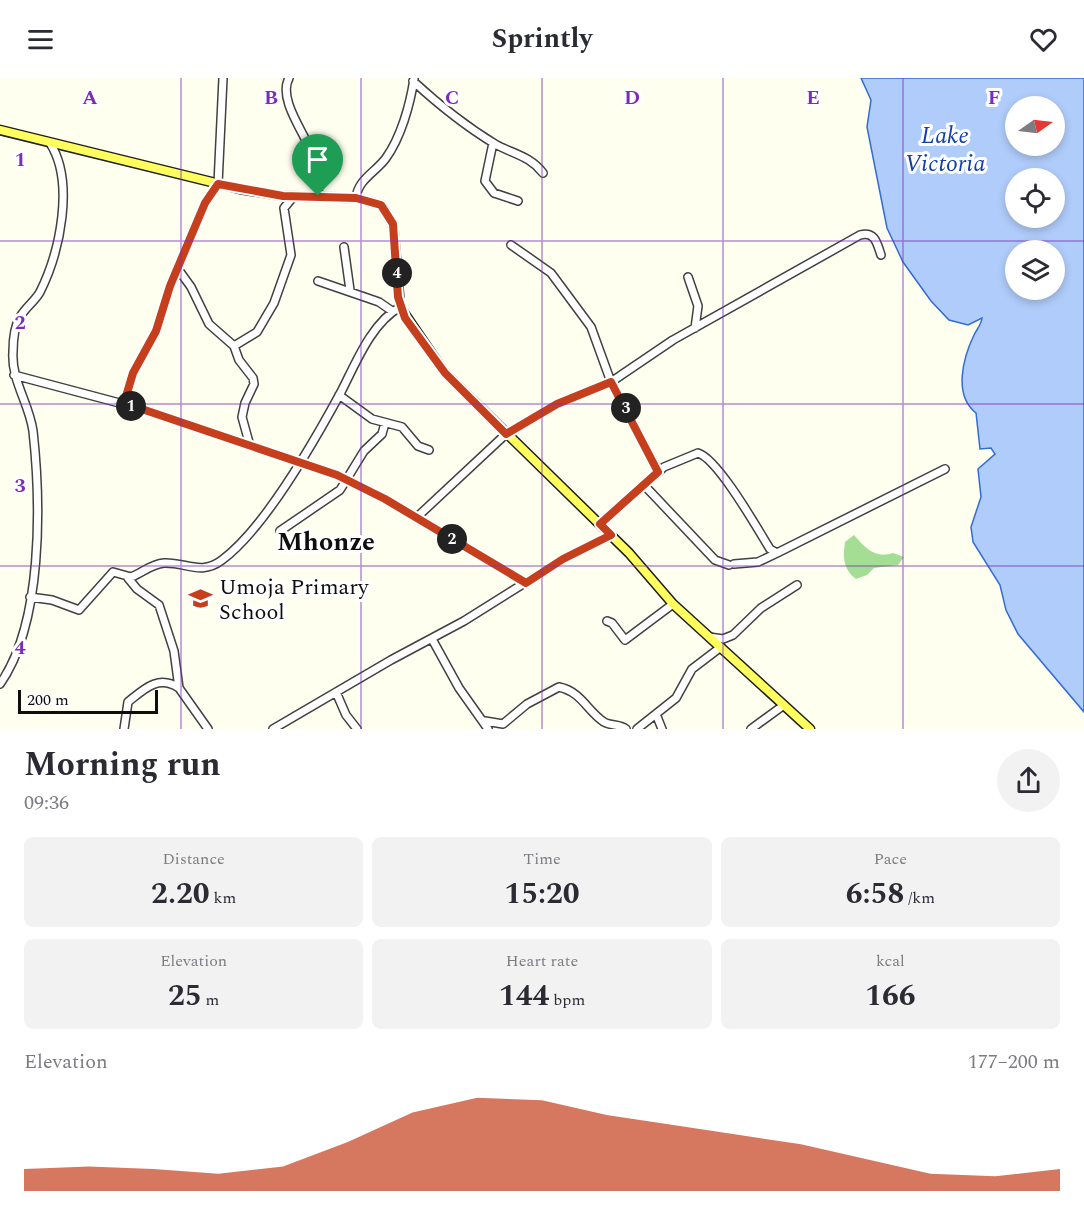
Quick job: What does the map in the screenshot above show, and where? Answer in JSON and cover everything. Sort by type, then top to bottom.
[{"type":"main road","points":[[0,130],[218,184],[294,196],[356,198],[381,205],[389,214],[393,224],[396,309],[445,373],[640,564],[673,604],[810,729]]},
{"type":"street","points":[[124,403],[133,373],[156,331],[178,268],[205,203],[218,184],[223,78]]},
{"type":"street","points":[[290,78],[285,90],[297,124],[314,159],[318,196]]},
{"type":"street","points":[[413,80],[434,100],[493,143],[531,160],[543,173]]},
{"type":"street","points":[[356,198],[360,184],[390,151],[408,110],[413,80]]},
{"type":"street","points":[[0,684],[16,656],[26,628],[30,597],[38,495],[33,430],[14,375],[12,356],[16,325],[39,294],[60,233],[61,171],[57,154],[50,143]]},
{"type":"street","points":[[493,143],[484,182],[495,193],[518,201]]},
{"type":"street","points":[[234,346],[257,332],[274,303],[291,255],[284,208],[294,196]]},
{"type":"street","points":[[416,518],[506,434],[557,404],[611,382],[696,328],[860,235],[872,235],[881,255]]},
{"type":"street","points":[[511,245],[551,273],[593,331],[611,382],[658,472]]},
{"type":"street","points":[[344,247],[350,290]]},
{"type":"street","points":[[178,268],[191,287],[209,324],[234,346],[239,360],[253,378],[254,384],[245,403],[242,417],[250,446]]},
{"type":"street","points":[[688,277],[699,306],[696,328]]},
{"type":"street","points":[[128,578],[164,563],[198,569],[222,561],[265,514],[339,395],[362,348],[396,309],[350,290],[318,281]]},
{"type":"street","points":[[14,375],[124,403],[299,461],[348,481],[526,583]]},
{"type":"street","points":[[339,395],[366,416],[402,427],[418,446],[429,450]]},
{"type":"street","points":[[280,531],[329,500],[348,481],[364,451],[382,435],[385,423]]},
{"type":"street","points":[[600,524],[625,499],[658,472],[692,453],[706,456],[718,469],[770,549],[777,553]]},
{"type":"street","points":[[644,485],[715,560],[731,565],[758,562],[945,469]]},
{"type":"street","points":[[273,729],[432,639],[563,559],[611,535]]},
{"type":"street","points":[[30,597],[52,600],[79,610],[113,572],[119,572],[128,578],[137,589],[153,599],[162,612],[174,651],[179,688],[208,729]]},
{"type":"street","points":[[709,637],[723,639],[733,635],[761,608],[797,585]]},
{"type":"street","points":[[607,621],[612,623],[625,640],[673,604]]},
{"type":"street","points":[[432,639],[459,688],[488,729]]},
{"type":"street","points":[[637,729],[676,698],[692,669],[721,647]]},
{"type":"street","points":[[124,729],[128,702],[145,687],[160,682],[179,688]]},
{"type":"street","points":[[484,721],[503,724],[527,704],[559,687],[568,690],[582,700],[604,722],[626,729]]},
{"type":"street","points":[[336,692],[346,715],[357,729]]},
{"type":"street","points":[[751,729],[784,705]]},
{"type":"street","points":[[656,714],[662,729]]},
{"type":"green space","points":[[854,535],[871,551],[881,555],[893,553],[904,557],[898,565],[874,568],[867,575],[856,579],[846,567],[844,558],[845,542]]},
{"type":"water","name":"Lake Victoria","points":[[861,78],[1084,78],[1084,712],[1018,634],[1006,610],[1000,585],[973,542],[971,527],[981,497],[978,469],[995,454],[991,448],[980,449],[976,413],[964,396],[962,386],[966,354],[982,318],[968,325],[949,320],[931,301],[903,262],[887,228],[867,127],[871,100]]},
{"type":"place","name":"Umoja Primary School","points":[[201,599]]},
{"type":"district","name":"Mhonze","points":[[326,541]]},
{"type":"route","points":[[218,184],[283,196],[318,196],[371,200],[381,205],[389,214],[393,224],[400,307],[405,318],[445,373],[506,434],[557,404],[611,382],[658,472],[600,524],[611,535],[563,559],[526,583],[385,499],[337,475],[124,403],[133,373],[156,331],[170,286],[213,189],[218,184]]}]
